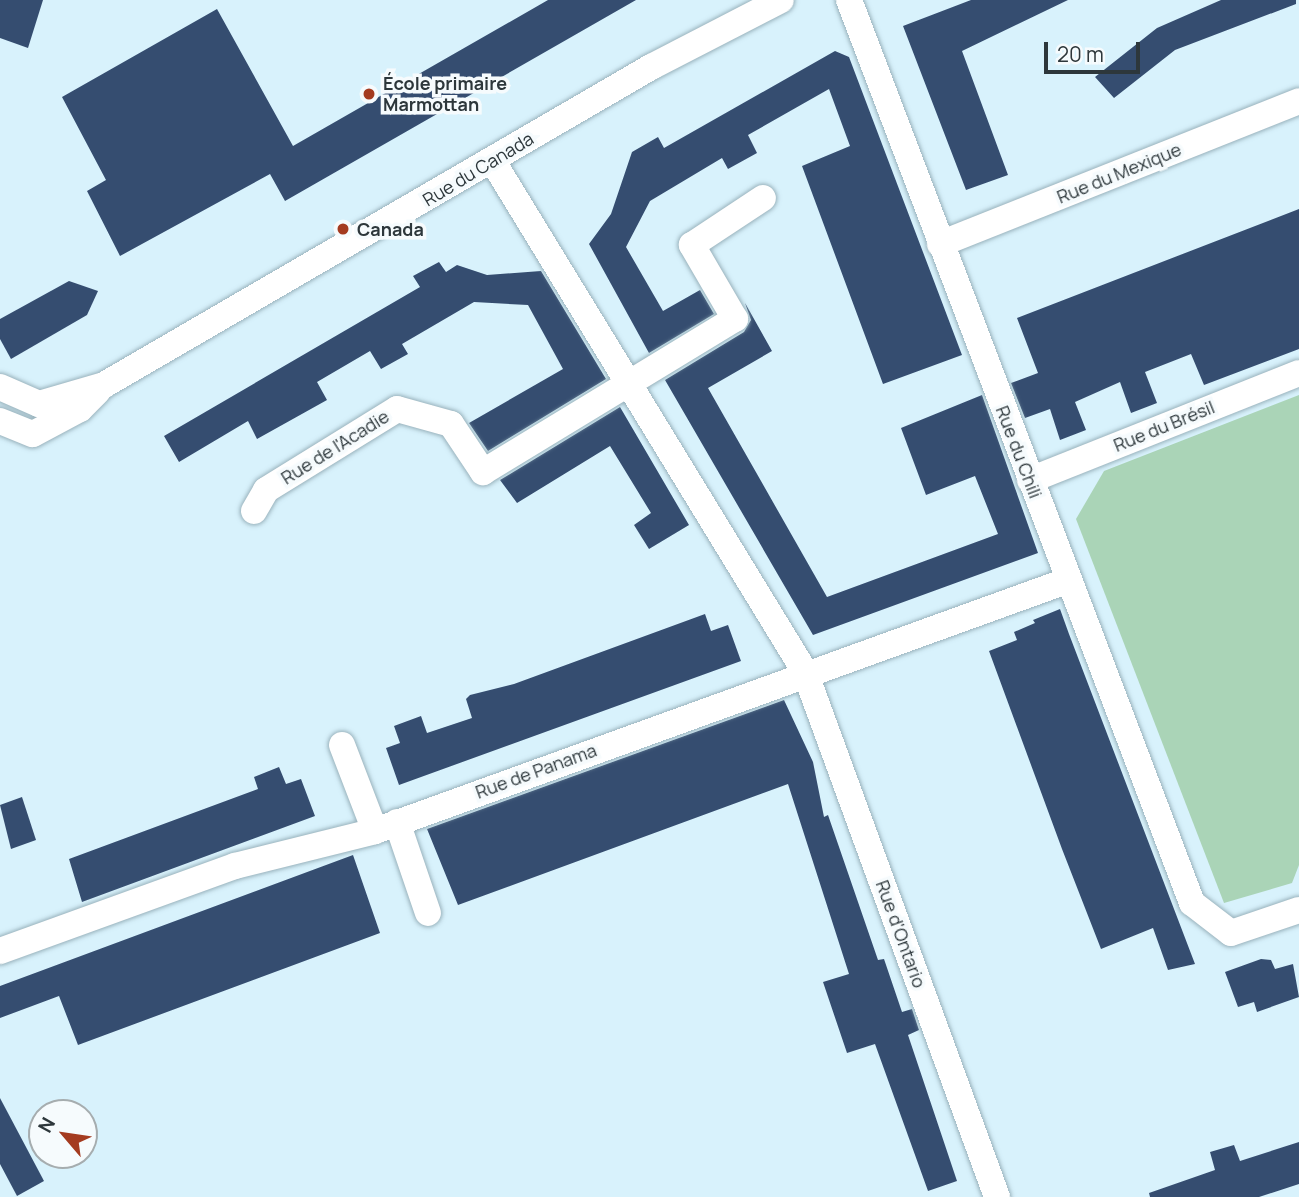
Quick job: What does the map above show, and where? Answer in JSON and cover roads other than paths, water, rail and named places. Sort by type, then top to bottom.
[{"type":"street","name":"Rue du Canada","points":[[0,387],[39,404],[104,385],[651,67],[780,0]]},
{"type":"street","name":"Rue du Chili","points":[[849,0],[1192,903],[1231,933],[1299,910]]},
{"type":"street","name":"Rue du Mexique","points":[[940,244],[1299,101]]},
{"type":"street","points":[[492,160],[805,672]]},
{"type":"street","name":"Rue de l'Acadie","points":[[254,512],[266,490],[397,409],[451,424],[483,472],[735,319],[692,245],[763,198]]},
{"type":"street","name":"Rue du Brésil","points":[[1030,480],[1299,373]]},
{"type":"street","name":"Rue du Canada","points":[[0,421],[33,434],[80,409],[104,385]]},
{"type":"street","name":"Rue de Panama","points":[[0,951],[234,866],[386,827],[805,672],[1069,580]]},
{"type":"street","name":"Rue d'Ontario","points":[[805,672],[998,1197]]},
{"type":"street","points":[[342,745],[428,913]]},
{"type":"place","name":"École primaire Marmottan","points":[[369,94]]},
{"type":"place","name":"Canada","points":[[343,229]]}]
